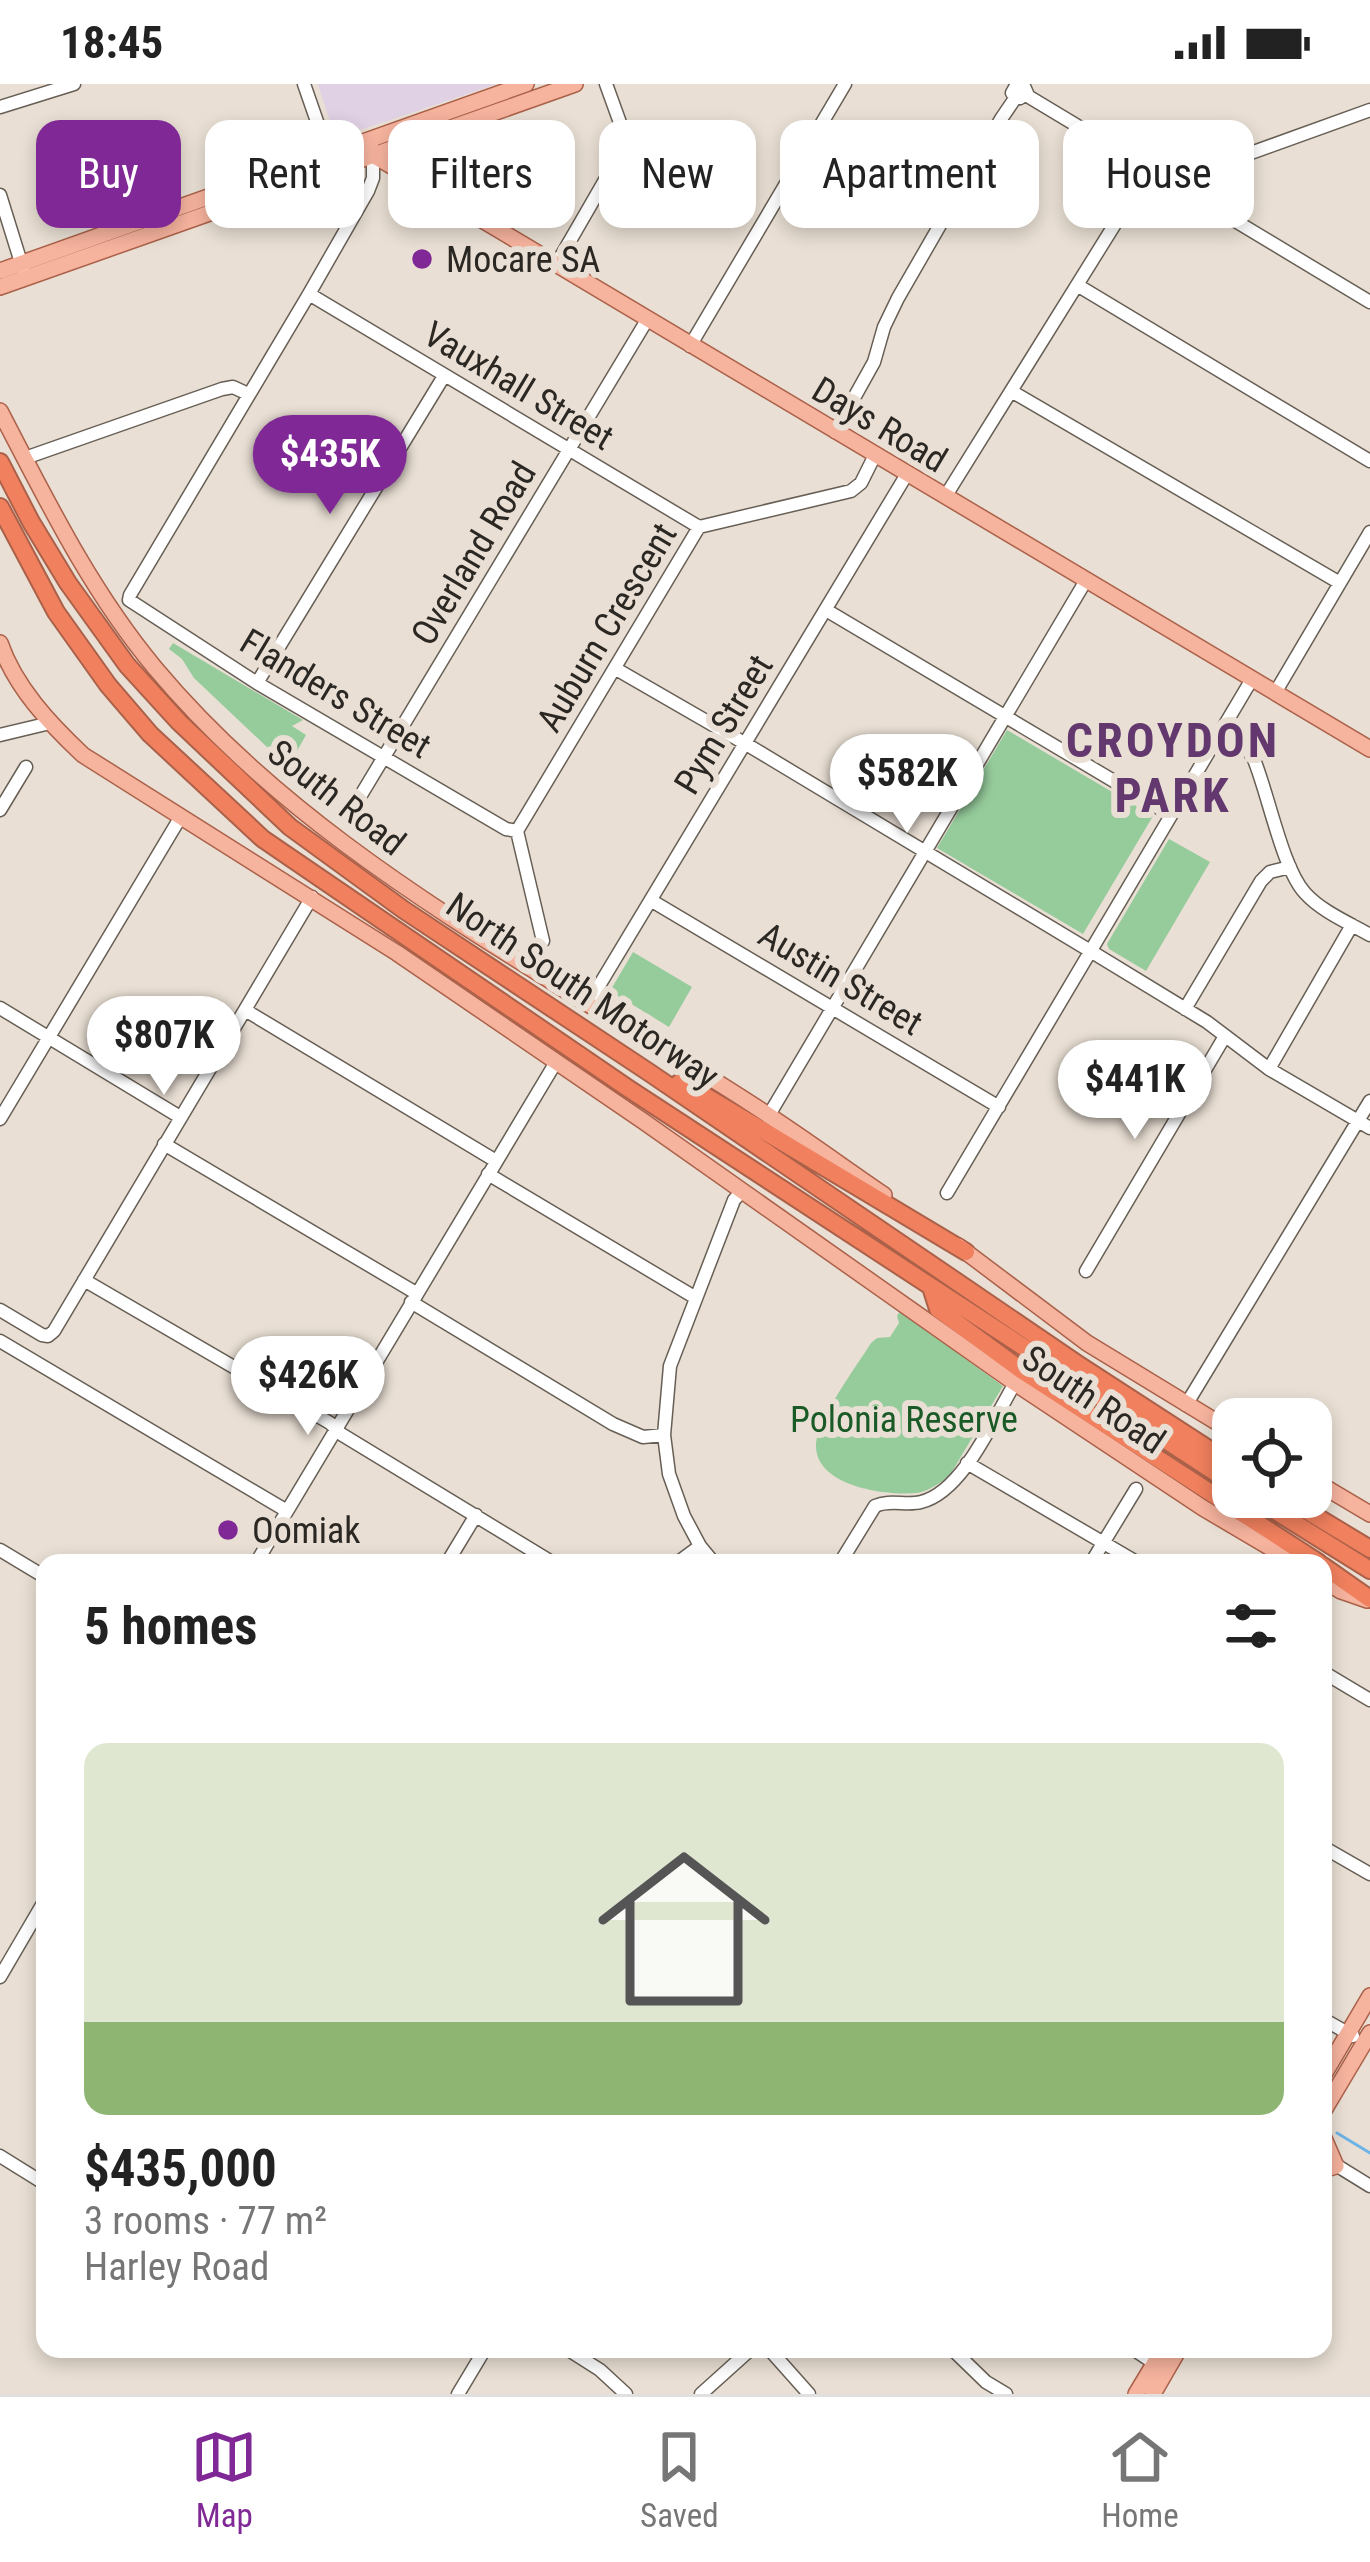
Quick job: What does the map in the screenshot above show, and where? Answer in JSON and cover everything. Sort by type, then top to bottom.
[{"type":"highway","name":"North South Motorway","points":[[0,462],[68,583],[117,651],[169,712],[290,827],[356,877],[1212,1451]]},
{"type":"highway","name":"North South Motorway","points":[[0,507],[56,612],[107,686],[150,734],[263,839],[629,1089],[1212,1470]]},
{"type":"highway","points":[[650,1073],[692,1088],[966,1252]]},
{"type":"highway","points":[[931,1287],[938,1309],[1021,1370],[1306,1554]]},
{"type":"highway","points":[[1287,1518],[1370,1570]]},
{"type":"highway","points":[[1319,1518],[1370,1549]]},
{"type":"highway","points":[[1332,1572],[1370,1600]]},
{"type":"main road","points":[[364,149],[526,84]]},
{"type":"main road","points":[[0,272],[24,271],[371,148],[575,84]]},
{"type":"main road","name":"Days Road","points":[[371,148],[690,346],[1370,749]]},
{"type":"main road","points":[[0,287],[24,271],[205,203]]},
{"type":"main road","name":"South Road","points":[[0,411],[77,559],[106,602],[153,665],[220,740],[278,792],[376,868],[769,1115],[1087,1343],[1212,1420]]},
{"type":"main road","name":"South Road","points":[[0,643],[6,661],[34,703],[83,755],[397,953],[1015,1383],[1281,1554]]},
{"type":"main road","points":[[1332,1491],[1370,1514]]},
{"type":"main road","points":[[1332,1586],[1370,1600]]},
{"type":"main road","points":[[1332,2061],[1370,1996]]},
{"type":"main road","points":[[1332,2097],[1367,2038]]},
{"type":"main road","points":[[1136,2394],[1161,2361]]},
{"type":"main road","points":[[1153,2394],[1161,2361]]},
{"type":"street","points":[[0,106],[74,84]]},
{"type":"street","points":[[304,84],[316,120]]},
{"type":"street","points":[[690,346],[845,84]]},
{"type":"street","points":[[556,265],[627,142],[607,85]]},
{"type":"street","points":[[835,432],[874,362],[898,298],[1019,88],[1069,120]]},
{"type":"street","points":[[1254,152],[1370,110]]},
{"type":"street","points":[[25,458],[222,388],[248,394],[368,191],[373,178],[371,148]]},
{"type":"street","points":[[0,195],[24,271]]},
{"type":"street","points":[[945,497],[1112,228]]},
{"type":"street","points":[[1246,228],[1370,302]]},
{"type":"street","points":[[1077,285],[1370,461]]},
{"type":"street","name":"Vauxhall Street","points":[[309,294],[699,527]]},
{"type":"street","name":"Overland Road","points":[[349,815],[647,320]]},
{"type":"street","points":[[257,683],[444,376]]},
{"type":"street","points":[[1011,391],[1340,583]]},
{"type":"street","name":"Flanders Street","points":[[248,394],[129,600],[257,683],[517,832]]},
{"type":"street","name":"Auburn Crescent","points":[[517,832],[699,527],[851,491],[862,483],[875,455]]},
{"type":"street","name":"Pym Street","points":[[588,1004],[907,474]]},
{"type":"street","points":[[1275,692],[1370,532]]},
{"type":"street","points":[[769,1115],[1085,582]]},
{"type":"street","points":[[826,610],[1171,815]]},
{"type":"street","points":[[616,669],[1186,1009],[1269,1069],[1364,1124]]},
{"type":"street","points":[[947,1193],[1252,679]]},
{"type":"street","points":[[2,735],[25,719],[34,703]]},
{"type":"street","points":[[2,735],[50,723]]},
{"type":"street","points":[[1221,731],[1253,757],[1300,888],[1370,935]]},
{"type":"street","points":[[0,810],[26,767]]},
{"type":"street","points":[[0,1119],[180,818]]},
{"type":"street","points":[[517,832],[543,940]]},
{"type":"street","points":[[1186,1009],[1261,881],[1270,872],[1290,867]]},
{"type":"street","points":[[0,1310],[42,1335],[48,1336],[58,1324],[312,897]]},
{"type":"street","name":"Austin Street","points":[[652,901],[999,1107]]},
{"type":"street","points":[[1269,1069],[1352,925]]},
{"type":"street","points":[[0,1008],[180,1117]]},
{"type":"street","points":[[245,1010],[696,1298]]},
{"type":"street","points":[[1086,1271],[1225,1036]]},
{"type":"street","points":[[261,1554],[556,1062]]},
{"type":"street","points":[[1186,1405],[1364,1124],[1370,1101]]},
{"type":"street","points":[[164,1144],[613,1424],[643,1437],[664,1435]]},
{"type":"street","points":[[707,1554],[684,1516],[669,1474],[664,1435],[670,1366],[734,1200],[742,1191]]},
{"type":"street","points":[[84,1280],[331,1423],[539,1554]]},
{"type":"street","points":[[0,1341],[287,1511]]},
{"type":"street","points":[[845,1554],[874,1505],[919,1503],[955,1481],[1015,1383]]},
{"type":"street","points":[[967,1463],[1123,1554]]},
{"type":"street","points":[[1097,1554],[1136,1489]]},
{"type":"street","points":[[452,1554],[476,1515]]},
{"type":"street","points":[[689,1554],[700,1546]]},
{"type":"street","points":[[0,1550],[36,1571]]},
{"type":"street","points":[[1332,1677],[1370,1700]]},
{"type":"street","points":[[1332,1851],[1370,1874]]},
{"type":"street","points":[[0,1977],[36,1915]]},
{"type":"street","points":[[1332,2024],[1367,2038]]},
{"type":"street","points":[[0,2156],[36,2178]]},
{"type":"street","points":[[1332,2166],[1370,2186]]},
{"type":"street","points":[[458,2394],[480,2358]]},
{"type":"street","points":[[581,2358],[626,2394]]},
{"type":"street","points":[[701,2394],[742,2358]]},
{"type":"street","points":[[777,2358],[809,2394]]},
{"type":"street","points":[[959,2358],[983,2388],[1006,2394]]},
{"type":"shaded area","points":[[318,84],[497,84],[364,129],[364,120],[329,120]]},
{"type":"green space","points":[[173,643],[303,720],[292,726],[306,735],[288,767],[194,678],[169,649]]},
{"type":"green space","points":[[1007,730],[1153,816],[1083,934],[937,848]]},
{"type":"green space","points":[[1169,839],[1210,862],[1146,971],[1107,944]]},
{"type":"green space","points":[[633,952],[692,987],[669,1027],[610,991]]},
{"type":"green space","name":"Polonia Reserve","points":[[900,1311],[1003,1386],[950,1475],[917,1493],[870,1490],[839,1479],[818,1458],[816,1444],[839,1393],[871,1343],[890,1337]]},
{"type":"waterway","points":[[1337,2133],[1370,2153]]},
{"type":"place","name":"Mocare SA","points":[[422,259]]},
{"type":"place","name":"Oomiak","points":[[228,1530]]},
{"type":"district","name":"CROYDON PARK","points":[[1173,768]]}]
